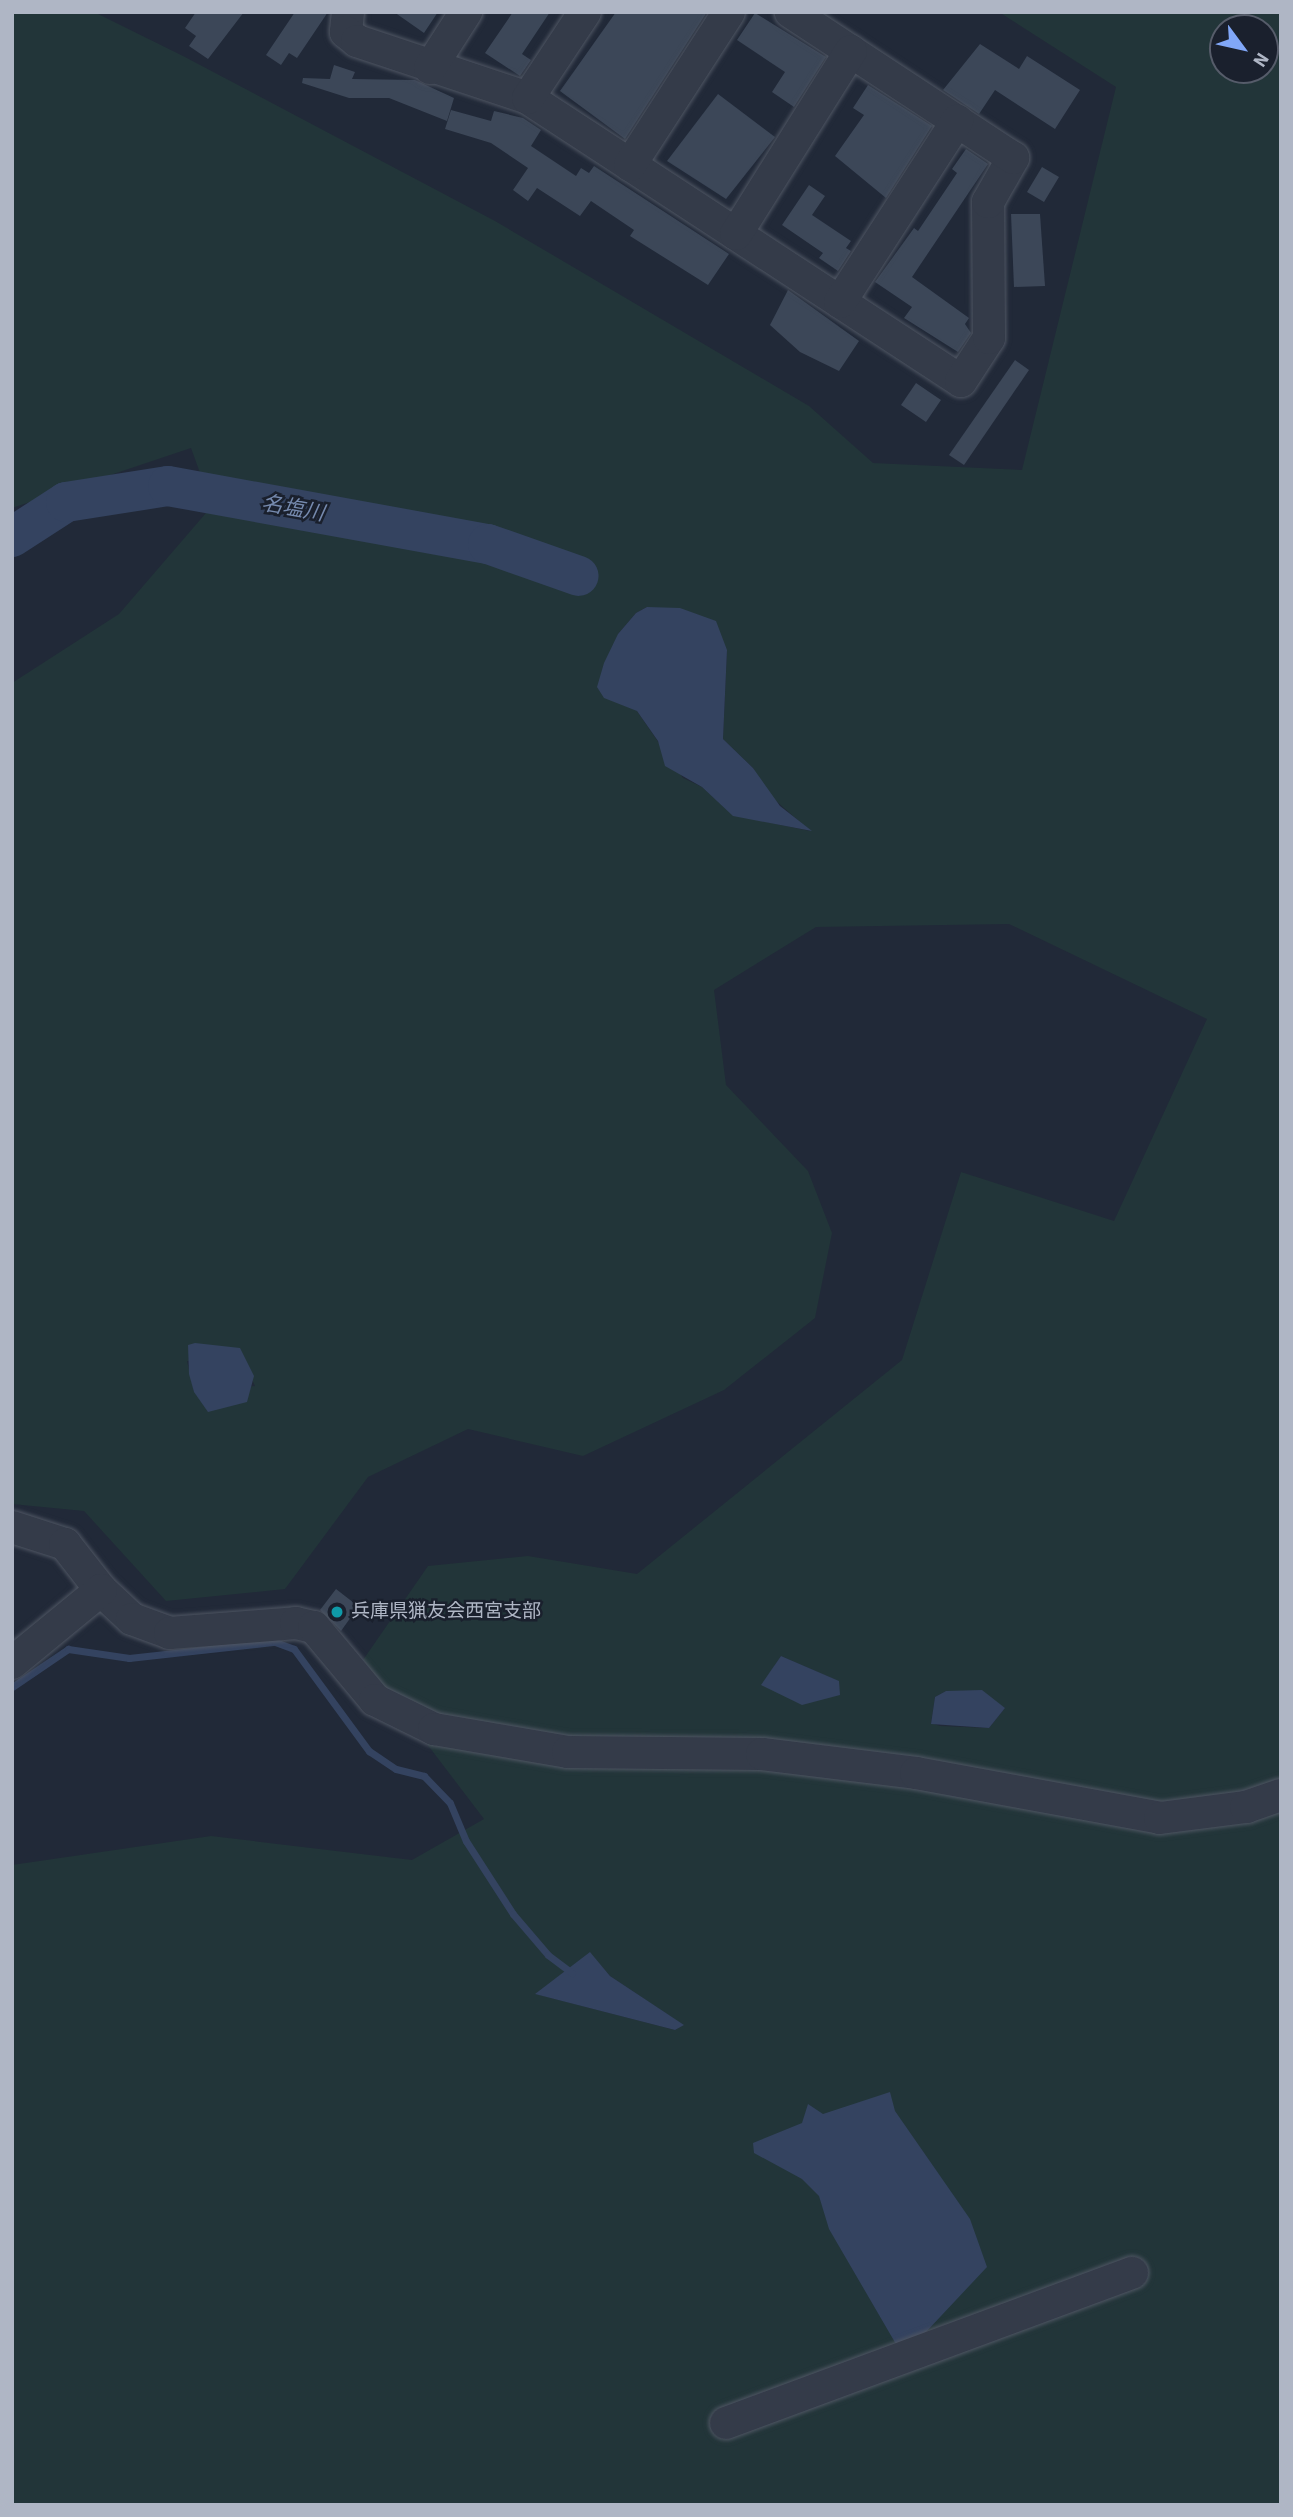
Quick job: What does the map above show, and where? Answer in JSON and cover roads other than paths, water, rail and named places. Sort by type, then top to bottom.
[{"type":"street","points":[[348,12],[346,32],[357,41],[430,68],[527,98],[961,381],[989,338],[988,202],[1013,158],[791,12]]},
{"type":"street","points":[[430,68],[466,12]]},
{"type":"street","points":[[527,98],[585,12]]},
{"type":"street","points":[[630,165],[729,12]]},
{"type":"street","points":[[736,234],[851,51]]},
{"type":"street","points":[[840,302],[957,121]]},
{"type":"street","points":[[12,1527],[65,1544],[101,1590],[132,1619],[170,1633],[296,1623],[314,1627],[375,1700],[434,1730],[568,1752],[762,1754],[916,1773],[1160,1818],[1246,1807],[1281,1795]]},
{"type":"street","points":[[12,1663],[101,1590]]},
{"type":"street","points":[[726,2423],[1132,2273]]},
{"type":"water","points":[[647,607],[680,608],[716,621],[727,650],[723,739],[753,768],[780,806],[812,831],[733,816],[702,787],[665,766],[658,741],[637,711],[604,698],[597,687],[604,663],[618,634],[636,613]]},
{"type":"water","points":[[195,1343],[240,1348],[254,1376],[247,1402],[208,1412],[194,1392],[189,1374],[188,1345]]},
{"type":"water","points":[[781,1656],[839,1681],[840,1695],[802,1705],[761,1685]]},
{"type":"water","points":[[982,1690],[1005,1708],[989,1728],[931,1724],[935,1697],[946,1691]]},
{"type":"water","points":[[590,1952],[610,1976],[684,2025],[675,2030],[535,1994]]},
{"type":"water","points":[[890,2092],[895,2111],[970,2219],[987,2267],[910,2349],[900,2351],[829,2229],[819,2196],[802,2179],[754,2153],[753,2143],[802,2123],[808,2104],[823,2114]]},
{"type":"waterway","name":"名塩川","points":[[12,537],[66,502],[168,486],[488,544],[579,576]]},
{"type":"waterway","points":[[12,1687],[68,1649],[129,1658],[275,1642],[294,1649],[369,1751],[396,1769],[424,1776],[450,1803],[466,1841],[513,1914],[548,1955],[572,1973]]},
{"type":"place","name":"兵庫県猟友会西宮支部","points":[[337,1612]]}]
